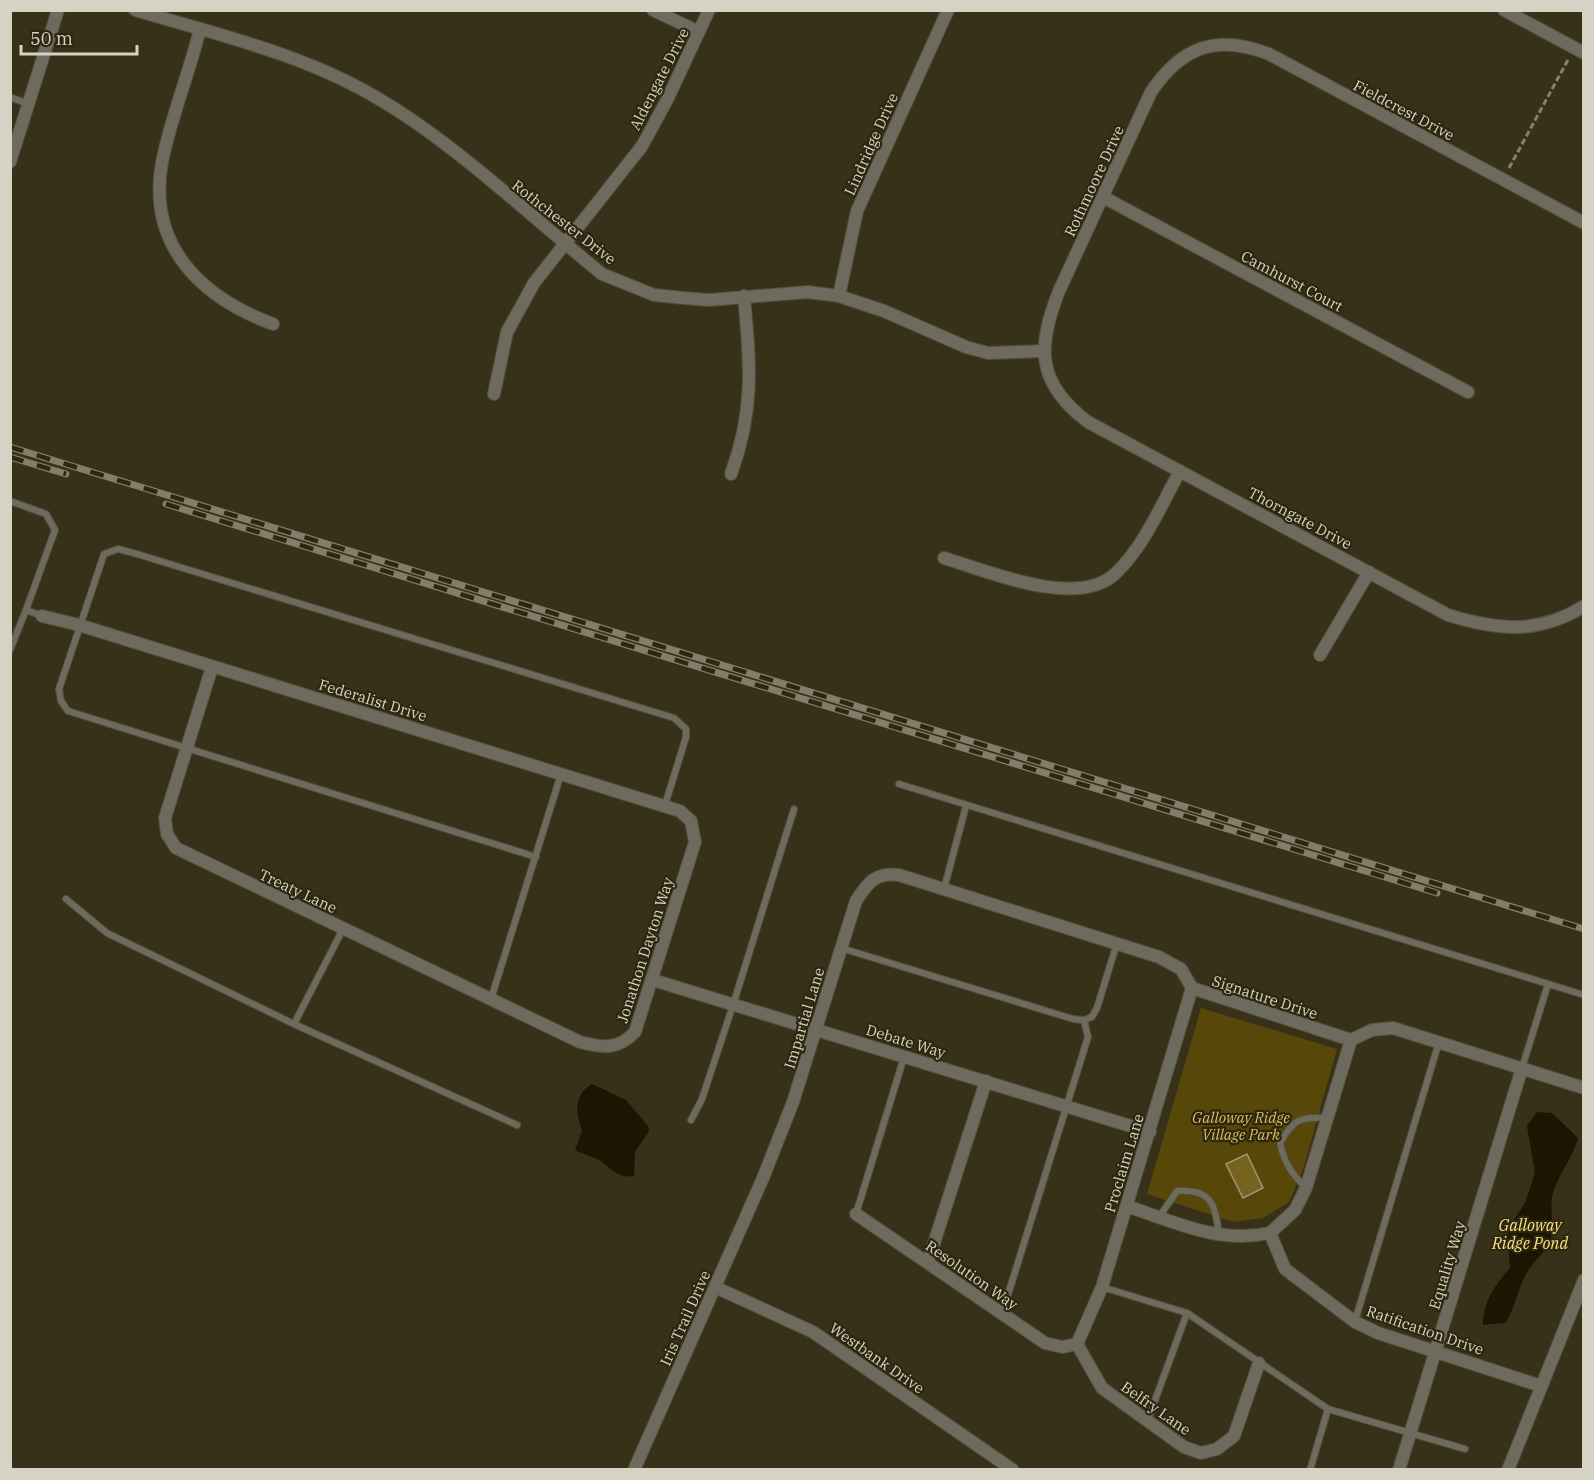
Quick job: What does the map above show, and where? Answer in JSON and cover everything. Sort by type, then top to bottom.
[{"type":"street","points":[[10,162],[58,10]]},
{"type":"street","name":"Rothchester Drive","points":[[135,10],[317,68],[372,95],[422,127],[602,274],[654,295],[709,300],[808,292],[839,296],[876,308],[966,347],[988,353],[1043,351]]},
{"type":"street","points":[[653,10],[699,32]]},
{"type":"street","name":"Aldengate Drive","points":[[494,394],[507,332],[534,283],[642,146],[667,100],[709,10]]},
{"type":"street","name":"Lindridge Drive","points":[[839,296],[857,211],[948,10]]},
{"type":"street","points":[[1504,10],[1579,51]]},
{"type":"street","points":[[200,29],[162,163],[159,193],[161,214],[174,250],[207,289],[257,319],[273,324]]},
{"type":"street","name":"Fieldcrest Drive","points":[[1205,46],[1238,44],[1269,54],[1584,223]]},
{"type":"street","name":"Rothmoore Drive","points":[[1043,351],[1047,322],[1151,92],[1173,64],[1205,46]]},
{"type":"street","name":"Camhurst Court","points":[[1103,197],[1468,392]]},
{"type":"street","points":[[731,474],[741,446],[749,410],[751,378],[744,296]]},
{"type":"street","name":"Thorngate Drive","points":[[1043,351],[1052,382],[1075,412],[1088,422],[1448,615],[1486,627],[1521,628],[1561,620],[1584,606]]},
{"type":"street","points":[[944,558],[1043,587],[1081,590],[1115,574],[1139,545],[1180,471]]},
{"type":"street","points":[[1320,655],[1369,572]]},
{"type":"street","name":"Federalist Drive","points":[[42,616],[79,625],[665,805],[680,811],[691,821]]},
{"type":"street","name":"Treaty Lane","points":[[212,667],[165,818],[167,834],[176,848],[580,1042]]},
{"type":"street","name":"Jonathon Dayton Way","points":[[580,1042],[604,1047],[620,1045],[635,1032],[695,842],[691,821]]},
{"type":"street","name":"Signature Drive","points":[[880,874],[899,875],[1117,943],[1175,964],[1186,976],[1191,988],[1351,1040]]},
{"type":"street","name":"Impartial Lane","points":[[763,1178],[817,1030],[856,901],[870,880],[880,874]]},
{"type":"street","name":"Debate Way","points":[[653,980],[905,1055],[1150,1132]]},
{"type":"street","name":"Proclaim Lane","points":[[1077,1344],[1102,1287],[1191,988]]},
{"type":"street","points":[[1127,1206],[1220,1236],[1246,1238],[1270,1233],[1295,1210],[1306,1188],[1351,1040],[1382,1027],[1393,1028],[1584,1088]]},
{"type":"street","name":"Equality Way","points":[[1399,1470],[1522,1068]]},
{"type":"street","points":[[928,1262],[986,1081]]},
{"type":"street","name":"Iris Trail Drive","points":[[639,1468],[763,1178]]},
{"type":"street","name":"Resolution Way","points":[[855,1214],[1045,1343],[1062,1347],[1077,1344]]},
{"type":"street","name":"Ratification Drive","points":[[1270,1233],[1285,1269],[1355,1322],[1378,1333],[1541,1386]]},
{"type":"street","points":[[1508,1470],[1584,1280]]},
{"type":"street","name":"Westbank Drive","points":[[715,1287],[813,1332],[1013,1470]]},
{"type":"street","name":"Belfry Lane","points":[[1077,1344],[1102,1388],[1184,1447],[1201,1453],[1217,1449],[1234,1436],[1259,1363]]},
{"type":"lane","points":[[10,97],[28,104]]},
{"type":"lane","points":[[10,501],[46,514],[52,520],[55,530],[10,650]]},
{"type":"lane","points":[[536,857],[68,711],[61,701],[59,689],[104,554],[118,549],[674,718],[686,729],[686,737],[665,805]]},
{"type":"lane","points":[[26,610],[42,616]]},
{"type":"lane","points":[[491,999],[561,774]]},
{"type":"lane","points":[[899,784],[1584,995]]},
{"type":"lane","points":[[944,889],[966,806]]},
{"type":"lane","points":[[691,1120],[702,1099],[794,808]]},
{"type":"lane","points":[[66,899],[106,933],[294,1024],[518,1125]]},
{"type":"lane","points":[[294,1024],[343,929]]},
{"type":"lane","points":[[841,948],[1073,1019],[1084,1020],[1092,1017],[1096,1008],[1117,943]]},
{"type":"lane","points":[[1522,1068],[1548,984]]},
{"type":"lane","points":[[1002,1314],[1088,1037],[1084,1020]]},
{"type":"lane","points":[[1355,1322],[1439,1042]]},
{"type":"lane","points":[[855,1214],[905,1055]]},
{"type":"lane","points":[[1306,1188],[1291,1173],[1282,1157],[1280,1143],[1291,1125],[1305,1117],[1328,1118]]},
{"type":"lane","points":[[1159,1217],[1177,1191],[1194,1190],[1209,1197],[1216,1212],[1220,1236]]},
{"type":"lane","points":[[1102,1287],[1187,1313],[1328,1409],[1465,1449]]},
{"type":"lane","points":[[1147,1422],[1187,1313]]},
{"type":"lane","points":[[1311,1470],[1328,1409]]},
{"type":"path","points":[[1503,180],[1579,51]]},
{"type":"green space","name":"Galloway Ridge Village Park","points":[[1201,1008],[1337,1049],[1303,1170],[1289,1202],[1263,1218],[1233,1222],[1147,1194]]},
{"type":"water","points":[[592,1084],[626,1100],[648,1126],[649,1131],[635,1152],[634,1176],[623,1176],[599,1160],[575,1150],[582,1131],[578,1117],[579,1099],[586,1088]]},
{"type":"water","name":"Galloway Ridge Pond","points":[[1537,1112],[1552,1113],[1578,1138],[1553,1193],[1550,1241],[1525,1276],[1505,1323],[1483,1325],[1485,1309],[1491,1294],[1510,1268],[1507,1230],[1525,1203],[1535,1173],[1527,1126]]},
{"type":"building","points":[[1247,1154],[1263,1188],[1243,1198],[1226,1164]]},
{"type":"railway","points":[[10,447],[1584,929]]},
{"type":"railway","points":[[10,457],[66,474]]},
{"type":"railway","points":[[166,504],[1437,893]]}]
